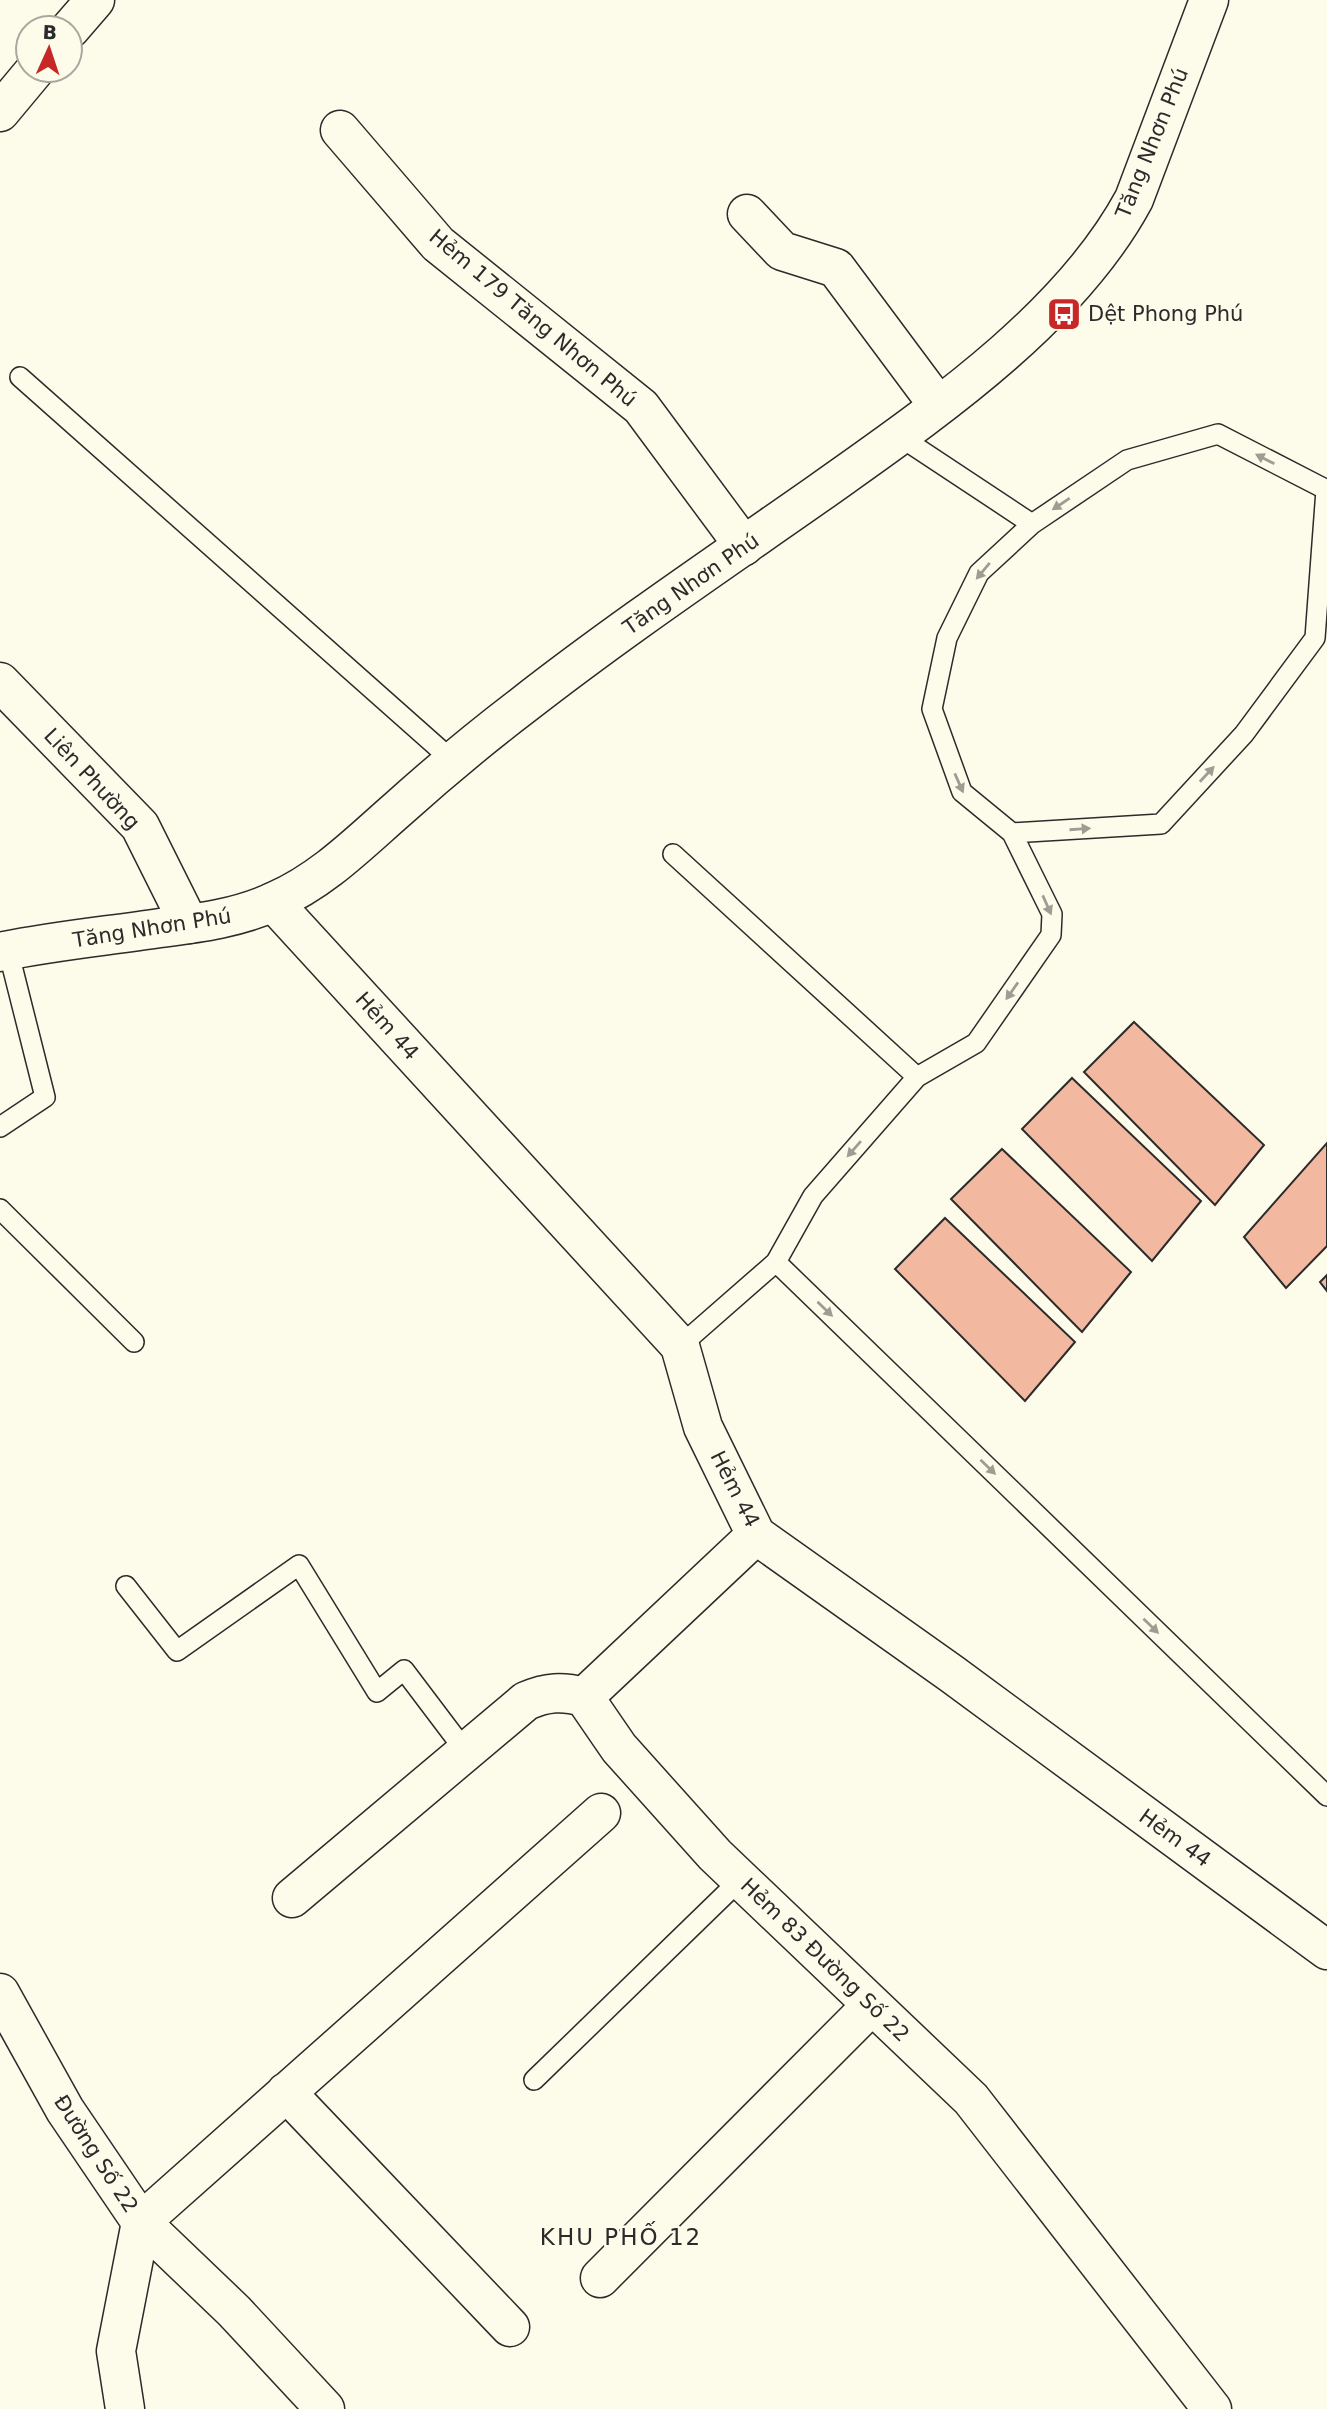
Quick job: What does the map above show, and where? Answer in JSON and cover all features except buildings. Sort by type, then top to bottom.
[{"type":"street","points":[[83,14],[95,0]]},
{"type":"street","name":"Tăng Nhơn Phú","points":[[4,951],[218,920],[273,902],[301,888],[327,871],[453,761],[558,678],[899,436],[996,358],[1069,290],[1118,229],[1147,167],[1209,0]]},
{"type":"street","points":[[0,112],[24,84]]},
{"type":"street","name":"Hẻm 179 Tăng Nhơn Phú","points":[[340,130],[438,244],[641,407],[744,545]]},
{"type":"street","points":[[747,214],[782,251],[836,268],[938,405]]},
{"type":"street","name":"Liên Phường","points":[[0,682],[140,826],[189,924]]},
{"type":"street","name":"Hẻm 44","points":[[273,902],[680,1346],[704,1427],[757,1535],[952,1674],[1327,1950]]},
{"type":"street","points":[[292,1898],[526,1701],[563,1691],[584,1697],[757,1535]]},
{"type":"street","name":"Hẻm 83 Đường Số 22","points":[[584,1697],[619,1748],[715,1856],[971,2099],[1213,2409]]},
{"type":"street","points":[[325,2409],[234,2311],[141,2222],[601,1813]]},
{"type":"street","name":"Đường Số 22","points":[[0,1993],[65,2110],[141,2222],[116,2351],[125,2409]]},
{"type":"street","points":[[600,2278],[872,2005]]},
{"type":"street","points":[[286,2092],[510,2327]]},
{"type":"lane","points":[[20,377],[453,761]]},
{"type":"lane","points":[[680,1346],[776,1262],[813,1196],[917,1077],[976,1043],[1051,935],[1052,914],[1012,833],[962,792],[932,709],[947,638],[979,573],[1032,524],[1127,460],[1218,434],[1326,490],[1315,638],[1235,744],[1161,824],[1012,833]]},
{"type":"lane","points":[[899,436],[1032,524]]},
{"type":"lane","points":[[673,854],[917,1077]]},
{"type":"lane","points":[[0,1128],[45,1097],[4,951]]},
{"type":"lane","points":[[0,1209],[134,1342]]},
{"type":"lane","points":[[776,1262],[1327,1796]]},
{"type":"lane","points":[[127,1587],[177,1651],[299,1565],[377,1692],[404,1670],[466,1752]]},
{"type":"lane","points":[[534,2080],[740,1879]]},
{"type":"place","name":"Dệt Phong Phú","points":[[1064,314]]},
{"type":"district","name":"KHU PHỐ 12","points":[[621,2237]]}]
